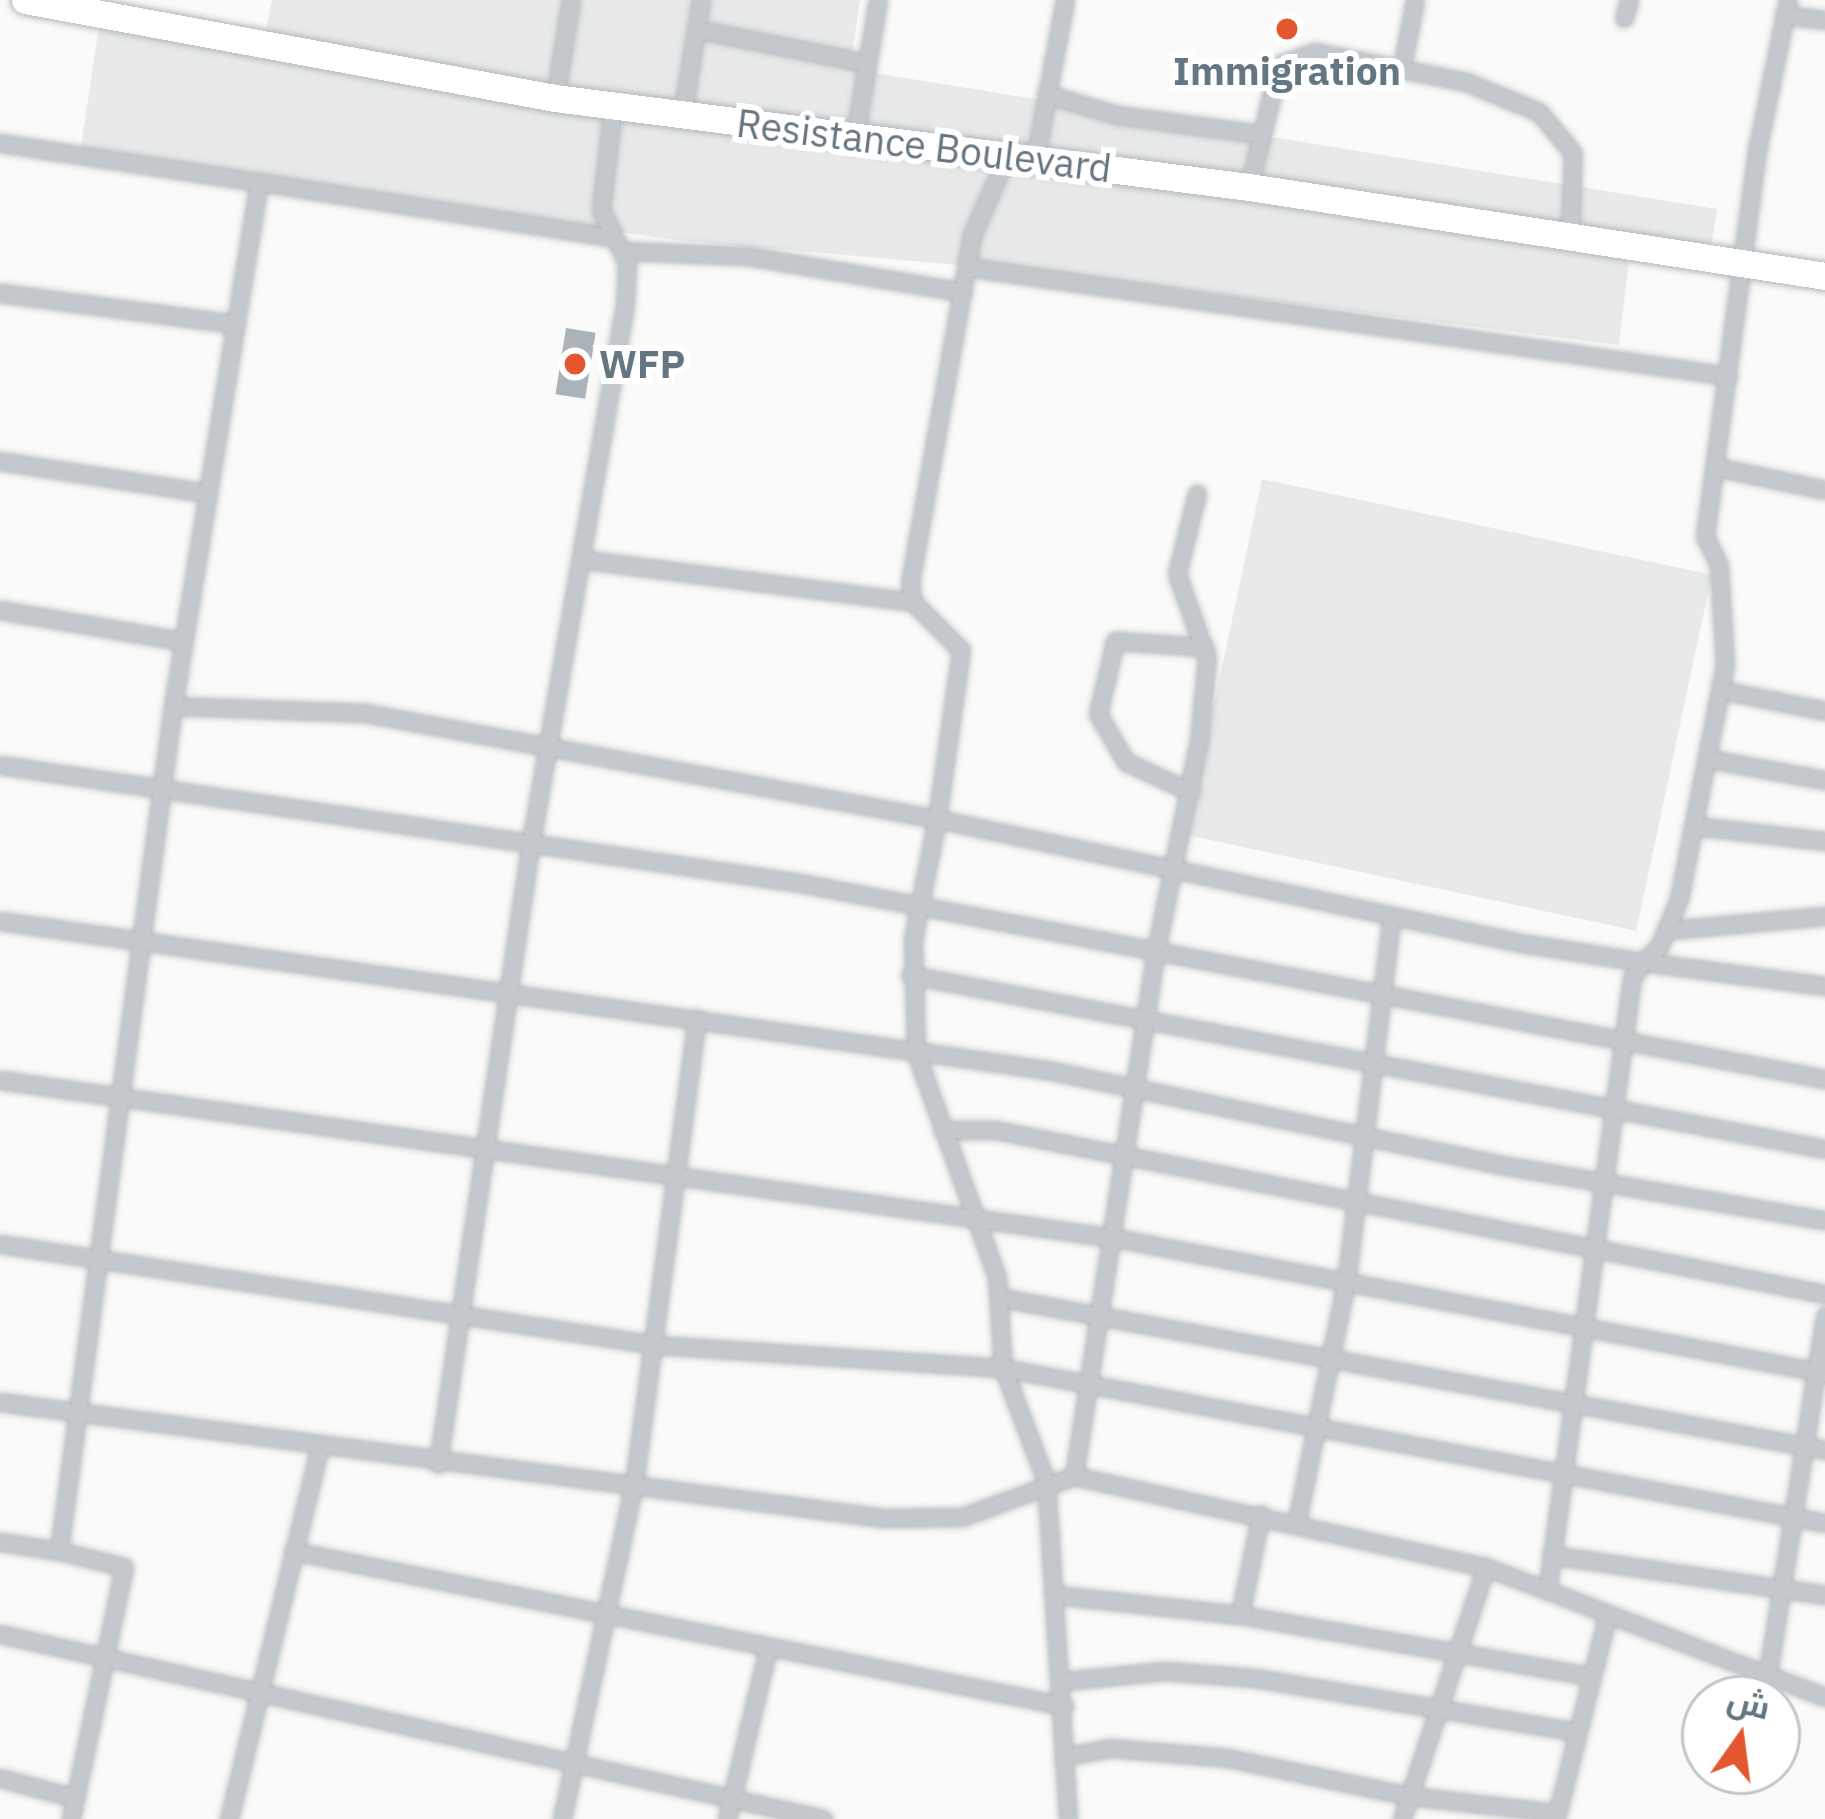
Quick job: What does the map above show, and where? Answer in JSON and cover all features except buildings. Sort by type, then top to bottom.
[{"type":"highway","name":"Resistance Boulevard","points":[[25,0],[117,9],[613,107],[1249,187],[1825,276]]},
{"type":"street","points":[[555,98],[571,0]]},
{"type":"street","points":[[682,116],[701,0]]},
{"type":"street","points":[[855,137],[878,0]]},
{"type":"street","points":[[914,602],[967,267],[1021,158],[1046,94],[1065,0]]},
{"type":"street","points":[[1402,67],[1415,0]]},
{"type":"street","points":[[1624,18],[1629,0]]},
{"type":"street","points":[[1548,1586],[1567,1404],[1597,1250],[1621,1036],[1643,962],[1669,930],[1721,690],[1725,605],[1705,536],[1786,8],[1825,20]]},
{"type":"street","points":[[696,29],[866,63]]},
{"type":"street","points":[[1249,187],[1279,65],[1295,52],[1402,67],[1522,103],[1563,134],[1573,153],[1570,236]]},
{"type":"street","points":[[1046,94],[1148,120],[1260,134]]},
{"type":"street","points":[[438,1464],[530,848],[586,560],[625,305],[619,245],[601,210],[613,107]]},
{"type":"street","points":[[0,143],[259,182],[619,245],[719,253],[963,292]]},
{"type":"street","points":[[59,1551],[100,1261],[116,1096],[156,792],[259,182]]},
{"type":"street","points":[[967,267],[1728,376]]},
{"type":"street","points":[[0,293],[236,325]]},
{"type":"street","points":[[0,461],[206,493]]},
{"type":"street","points":[[1715,467],[1825,490]]},
{"type":"street","points":[[1074,1476],[1095,1382],[1156,950],[1191,792],[1205,647],[1177,581],[1198,493]]},
{"type":"street","points":[[586,560],[914,602],[961,650],[937,819],[917,904],[910,975],[916,1053],[1002,1298],[1003,1368],[1046,1481],[1065,1706],[1068,1819]]},
{"type":"street","points":[[0,610],[182,641]]},
{"type":"street","points":[[1191,792],[1126,762],[1098,715],[1115,640],[1205,647]]},
{"type":"street","points":[[1721,690],[1825,711]]},
{"type":"street","points":[[173,706],[314,706],[548,753],[937,819],[1390,920],[1825,986]]},
{"type":"street","points":[[1709,759],[1825,780]]},
{"type":"street","points":[[0,765],[917,904],[1621,1036],[1825,1079]]},
{"type":"street","points":[[1695,826],[1825,841]]},
{"type":"street","points":[[1669,930],[1825,916]]},
{"type":"street","points":[[1297,1521],[1321,1423],[1346,1283],[1390,920]]},
{"type":"street","points":[[0,921],[697,1018],[1138,1086],[1825,1220]]},
{"type":"street","points":[[910,975],[1612,1113],[1825,1148]]},
{"type":"street","points":[[562,1819],[634,1484],[680,1176],[697,1018]]},
{"type":"street","points":[[0,1080],[483,1144],[1115,1238],[1820,1372]]},
{"type":"street","points":[[942,1130],[973,1127],[1825,1294]]},
{"type":"street","points":[[0,1244],[656,1345],[1003,1368],[1095,1382],[1825,1523]]},
{"type":"street","points":[[1002,1298],[1102,1312],[1816,1448]]},
{"type":"street","points":[[1768,1675],[1794,1517],[1816,1448],[1825,1316]]},
{"type":"street","points":[[0,1402],[319,1450],[936,1520],[991,1509],[1046,1481],[1074,1476],[1297,1521],[1486,1567],[1548,1586],[1757,1675]]},
{"type":"street","points":[[229,1819],[319,1450]]},
{"type":"street","points":[[1240,1615],[1261,1514]]},
{"type":"street","points":[[0,1543],[124,1567],[109,1656],[71,1819]]},
{"type":"street","points":[[292,1551],[1065,1706]]},
{"type":"street","points":[[1551,1555],[1825,1595]]},
{"type":"street","points":[[1402,1819],[1486,1567]]},
{"type":"street","points":[[1057,1595],[1240,1615],[1460,1649],[1591,1676]]},
{"type":"street","points":[[1064,1757],[1110,1748],[1228,1758],[1410,1796],[1556,1816],[1608,1614]]},
{"type":"street","points":[[0,1634],[258,1685],[823,1819]]},
{"type":"street","points":[[727,1819],[768,1648]]},
{"type":"street","points":[[1063,1681],[1182,1672],[1440,1703],[1577,1732]]},
{"type":"street","points":[[0,1778],[76,1798]]},
{"type":"shaded area","points":[[272,0],[860,0],[850,69],[1717,209],[1711,247],[690,109],[265,33]]},
{"type":"shaded area","points":[[99,26],[1629,260],[1619,345],[1061,274],[685,241],[79,159]]},
{"type":"shaded area","points":[[1262,479],[1712,575],[1636,931],[1186,835]]},
{"type":"place","name":"Immigration","points":[[1287,29]]},
{"type":"place","name":"WFP","points":[[575,364]]}]
